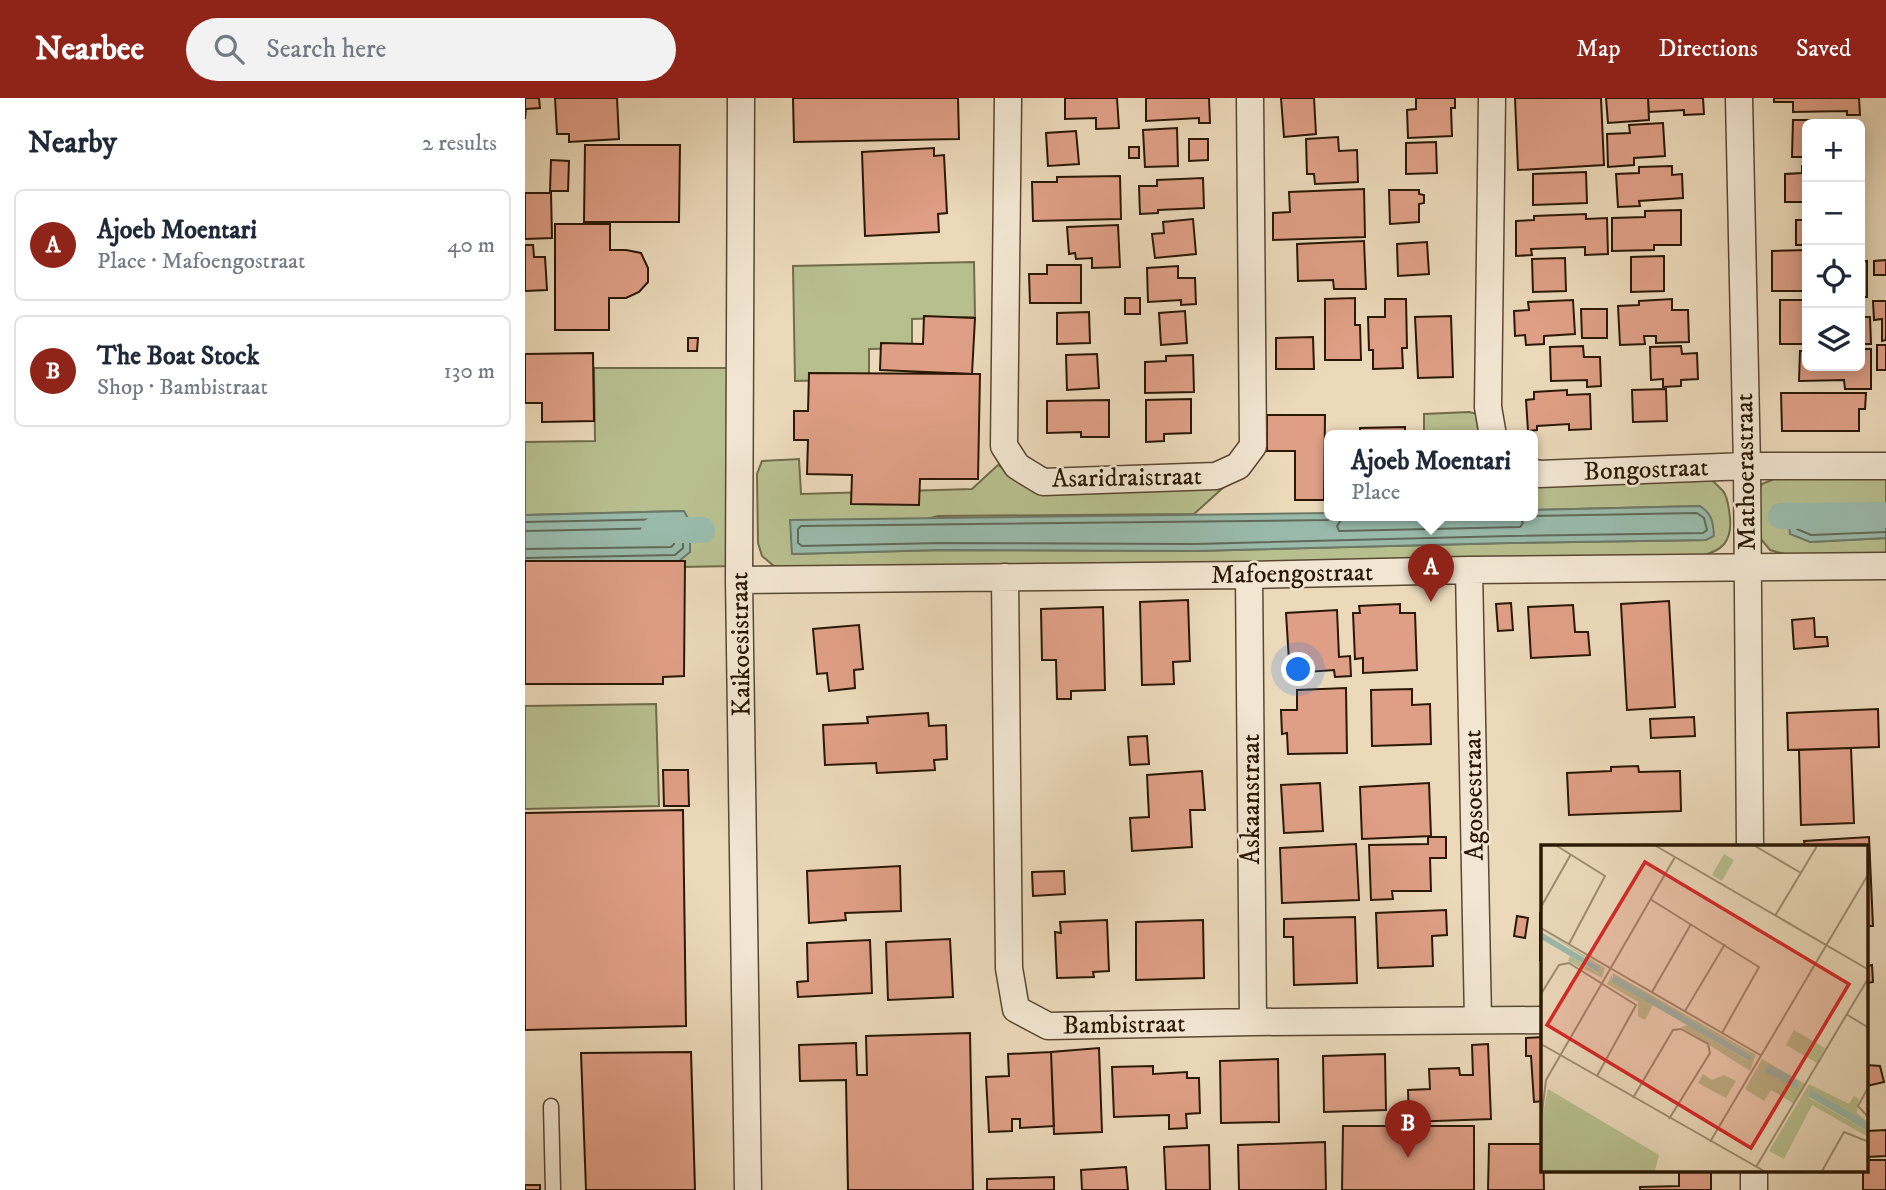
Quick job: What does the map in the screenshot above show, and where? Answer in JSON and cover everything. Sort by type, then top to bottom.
[{"type":"street","name":"Kaikoesistraat","points":[[741,98],[739,580],[748,1190]]},
{"type":"street","name":"Asaridraistraat","points":[[1008,98],[1004,446],[1017,466],[1043,482],[1216,476],[1238,467],[1253,446],[1250,98]]},
{"type":"street","points":[[1492,98],[1488,407],[1492,430]]},
{"type":"street","name":"Mathoerastraat","points":[[1739,98],[1747,466],[1750,845]]},
{"type":"street","name":"Bongostraat","points":[[1538,474],[1747,466],[1886,466]]},
{"type":"street","name":"Mafoengostraat","points":[[739,580],[1886,566]]},
{"type":"street","name":"Agosoestraat","points":[[1469,570],[1478,1020]]},
{"type":"street","name":"Askaanstraat","points":[[1249,575],[1253,1022]]},
{"type":"street","name":"Bambistraat","points":[[1005,577],[1009,968],[1016,1009],[1048,1026],[1541,1020]]},
{"type":"street","points":[[1753,1172],[1754,1190]]},
{"type":"lane","points":[[551,1107],[553,1190]]},
{"type":"green space","points":[[974,262],[975,317],[912,319],[912,348],[869,349],[869,379],[795,381],[793,266]]},
{"type":"green space","points":[[594,368],[728,368],[732,566],[525,570],[525,565],[684,511],[525,515],[525,442],[595,441]]},
{"type":"green space","points":[[1424,414],[1478,414],[1479,430],[1424,430]]},
{"type":"green space","points":[[799,459],[801,494],[972,489],[998,465],[1034,489],[1225,486],[1194,514],[938,516],[792,554],[940,550],[1195,551],[1706,540],[1700,506],[1538,510],[1538,482],[1711,479],[1726,496],[1730,526],[1727,539],[1720,548],[1700,556],[791,570],[774,566],[762,556],[758,543],[757,474],[762,461]]},
{"type":"green space","points":[[1886,478],[1886,506],[1787,508],[1810,542],[1886,538],[1886,554],[1784,554],[1770,550],[1760,538],[1756,496],[1762,484],[1774,479]]},
{"type":"green space","points":[[656,704],[659,806],[525,809],[525,706]]},
{"type":"water","points":[[1700,506],[1711,518],[1714,536],[1706,540],[1195,551],[940,550],[792,554],[790,520],[1324,513],[1324,521],[1538,521],[1538,510]]},
{"type":"water","points":[[1886,506],[1886,538],[1810,542],[1790,534],[1787,508]]},
{"type":"water","points":[[684,511],[690,522],[690,552],[678,562],[525,565],[525,515]]},
{"type":"building","points":[[525,98],[539,98],[540,108],[526,109],[525,119]]},
{"type":"building","points":[[555,98],[617,98],[619,139],[569,142],[569,134],[557,134]]},
{"type":"building","points":[[793,98],[958,98],[959,139],[794,142]]},
{"type":"building","points":[[1065,98],[1117,98],[1119,128],[1096,129],[1096,118],[1065,119]]},
{"type":"building","points":[[1146,98],[1209,98],[1210,123],[1199,123],[1199,118],[1146,121]]},
{"type":"building","points":[[1281,98],[1314,98],[1316,134],[1284,137]]},
{"type":"building","points":[[1416,98],[1455,98],[1455,108],[1451,108],[1452,136],[1408,138],[1407,110],[1416,109]]},
{"type":"building","points":[[1515,98],[1601,98],[1604,165],[1518,170]]},
{"type":"building","points":[[1606,98],[1648,98],[1649,120],[1608,123]]},
{"type":"building","points":[[1648,98],[1703,98],[1704,114],[1684,115],[1684,110],[1649,112]]},
{"type":"building","points":[[1774,98],[1859,98],[1860,115],[1847,115],[1847,111],[1793,112],[1793,102],[1774,102]]},
{"type":"building","points":[[1793,120],[1802,120],[1802,157],[1792,157]]},
{"type":"building","points":[[1663,123],[1665,156],[1634,158],[1634,165],[1608,167],[1607,134],[1630,133],[1629,125]]},
{"type":"building","points":[[1177,128],[1178,166],[1145,167],[1143,130]]},
{"type":"building","points":[[1076,131],[1079,164],[1048,166],[1046,133]]},
{"type":"building","points":[[1338,137],[1339,151],[1357,150],[1358,182],[1315,184],[1314,174],[1307,174],[1306,139]]},
{"type":"building","points":[[1189,139],[1208,139],[1208,160],[1189,161]]},
{"type":"building","points":[[1436,142],[1437,173],[1406,174],[1406,143]]},
{"type":"building","points":[[585,145],[680,145],[679,222],[584,222]]},
{"type":"building","points":[[1129,147],[1139,147],[1139,158],[1129,158]]},
{"type":"building","points":[[934,148],[934,156],[944,155],[947,213],[938,214],[939,232],[865,236],[862,152]]},
{"type":"building","points":[[551,160],[569,161],[568,191],[550,191]]},
{"type":"building","points":[[1672,166],[1672,175],[1682,174],[1683,198],[1639,201],[1640,206],[1618,207],[1616,174],[1639,173],[1639,167]]},
{"type":"building","points":[[1586,172],[1587,203],[1533,205],[1533,174]]},
{"type":"building","points":[[1802,173],[1802,202],[1785,202],[1785,174]]},
{"type":"building","points":[[1120,176],[1121,219],[1033,221],[1032,182],[1057,182],[1057,177]]},
{"type":"building","points":[[1203,178],[1204,208],[1158,210],[1158,213],[1140,214],[1139,186],[1157,186],[1157,180]]},
{"type":"building","points":[[1364,189],[1365,237],[1273,240],[1273,213],[1290,212],[1289,192]]},
{"type":"building","points":[[1389,190],[1419,190],[1419,194],[1424,195],[1424,203],[1419,204],[1419,222],[1390,224]]},
{"type":"building","points":[[525,193],[551,193],[552,238],[525,239]]},
{"type":"building","points":[[1681,210],[1681,245],[1654,245],[1654,250],[1612,251],[1612,218],[1645,217],[1645,211]]},
{"type":"building","points":[[1586,214],[1586,219],[1607,218],[1608,254],[1585,255],[1585,247],[1531,249],[1532,255],[1516,256],[1516,221],[1534,220],[1534,216]]},
{"type":"building","points":[[1193,219],[1196,254],[1155,258],[1152,234],[1164,233],[1163,222]]},
{"type":"building","points":[[1796,220],[1802,220],[1802,245],[1796,245]]},
{"type":"building","points":[[555,224],[610,224],[610,250],[641,253],[648,268],[648,282],[639,292],[626,298],[609,298],[609,330],[555,330]]},
{"type":"building","points":[[1118,225],[1120,267],[1092,268],[1092,258],[1076,259],[1075,253],[1069,254],[1067,227]]},
{"type":"building","points":[[1364,241],[1366,289],[1334,289],[1333,280],[1298,281],[1297,244]]},
{"type":"building","points":[[1427,242],[1429,274],[1398,276],[1397,244]]},
{"type":"building","points":[[525,245],[533,245],[534,257],[545,257],[547,290],[525,291]]},
{"type":"building","points":[[1802,250],[1802,291],[1772,291],[1772,251]]},
{"type":"building","points":[[1664,256],[1664,291],[1631,292],[1631,257]]},
{"type":"building","points":[[1565,258],[1566,291],[1533,292],[1532,259]]},
{"type":"building","points":[[1886,260],[1886,275],[1874,275],[1874,261]]},
{"type":"building","points":[[1867,261],[1867,297],[1865,297]]},
{"type":"building","points":[[1047,265],[1081,265],[1081,303],[1030,303],[1029,274],[1047,274]]},
{"type":"building","points":[[1178,266],[1178,278],[1195,278],[1196,304],[1181,305],[1181,300],[1148,302],[1147,268]]},
{"type":"building","points":[[1125,298],[1140,298],[1140,314],[1125,314]]},
{"type":"building","points":[[1355,298],[1355,325],[1360,325],[1361,360],[1325,360],[1325,299]]},
{"type":"building","points":[[1385,299],[1406,299],[1407,348],[1402,348],[1403,368],[1373,369],[1373,350],[1369,350],[1368,317],[1385,317]]},
{"type":"building","points":[[1672,299],[1672,310],[1688,310],[1689,342],[1656,343],[1656,336],[1644,336],[1645,344],[1620,345],[1618,306],[1639,305],[1639,301]]},
{"type":"building","points":[[1573,300],[1575,334],[1544,336],[1544,344],[1526,345],[1525,335],[1515,336],[1514,311],[1529,310],[1528,302]]},
{"type":"building","points":[[1780,300],[1802,300],[1802,344],[1780,344]]},
{"type":"building","points":[[1873,301],[1886,301],[1886,340],[1882,341],[1882,319],[1874,320]]},
{"type":"building","points":[[1581,309],[1607,309],[1607,338],[1582,338]]},
{"type":"building","points":[[1185,311],[1187,343],[1161,345],[1159,313]]},
{"type":"building","points":[[1089,312],[1090,343],[1057,344],[1057,313]]},
{"type":"building","points":[[924,316],[975,318],[972,374],[880,370],[881,343],[923,344]]},
{"type":"building","points":[[1451,316],[1453,377],[1418,378],[1415,317]]},
{"type":"building","points":[[1865,317],[1870,317],[1871,344],[1865,344]]},
{"type":"building","points":[[1313,337],[1314,369],[1276,369],[1276,338]]},
{"type":"building","points":[[688,338],[698,338],[697,351],[688,351]]},
{"type":"building","points":[[1877,345],[1886,345],[1886,370],[1877,370]]},
{"type":"building","points":[[1583,346],[1584,357],[1600,357],[1601,386],[1587,387],[1587,380],[1551,381],[1550,347]]},
{"type":"building","points":[[1681,346],[1682,354],[1697,353],[1698,379],[1681,380],[1681,386],[1663,387],[1663,379],[1651,380],[1650,347]]},
{"type":"building","points":[[1865,349],[1871,349],[1871,389],[1845,389],[1844,380],[1799,381],[1800,351],[1802,371],[1865,371]]},
{"type":"building","points":[[593,353],[594,421],[542,422],[542,403],[525,403],[525,354]]},
{"type":"building","points":[[1097,354],[1099,388],[1067,390],[1066,355]]},
{"type":"building","points":[[1193,355],[1194,392],[1145,393],[1145,362],[1166,361],[1166,356]]},
{"type":"building","points":[[809,373],[980,374],[978,479],[920,479],[919,505],[851,504],[852,475],[807,474],[808,440],[794,440],[794,411],[808,411]]},
{"type":"building","points":[[1666,389],[1667,421],[1633,422],[1632,390]]},
{"type":"building","points":[[1567,390],[1567,395],[1590,394],[1591,429],[1569,430],[1569,424],[1537,426],[1537,430],[1528,430],[1526,400],[1534,399],[1534,392]]},
{"type":"building","points":[[1781,393],[1866,393],[1865,409],[1859,409],[1859,431],[1782,431]]},
{"type":"building","points":[[1191,399],[1191,433],[1164,434],[1164,441],[1146,442],[1146,400]]},
{"type":"building","points":[[1109,400],[1109,437],[1081,437],[1081,432],[1047,433],[1047,401]]},
{"type":"building","points":[[1267,415],[1325,415],[1324,500],[1295,500],[1295,451],[1267,451]]},
{"type":"building","points":[[1405,427],[1405,430],[1360,430]]},
{"type":"building","points":[[525,561],[685,561],[684,676],[663,677],[663,684],[525,684]]},
{"type":"building","points":[[1188,600],[1190,661],[1173,662],[1174,684],[1142,685],[1140,602]]},
{"type":"building","points":[[1669,601],[1675,707],[1627,710],[1621,604]]},
{"type":"building","points":[[1511,603],[1513,630],[1498,631],[1496,604]]},
{"type":"building","points":[[1400,604],[1400,613],[1415,613],[1417,670],[1363,673],[1363,658],[1355,659],[1353,613],[1360,613],[1359,606]]},
{"type":"building","points":[[1573,605],[1575,632],[1588,632],[1590,655],[1531,658],[1528,607]]},
{"type":"building","points":[[1103,607],[1105,690],[1071,691],[1071,699],[1057,699],[1056,660],[1042,660],[1041,609]]},
{"type":"building","points":[[1337,610],[1339,657],[1350,656],[1351,676],[1335,677],[1334,670],[1307,672],[1307,660],[1289,661],[1286,613]]},
{"type":"building","points":[[1814,618],[1815,637],[1827,637],[1828,646],[1794,649],[1792,620]]},
{"type":"building","points":[[859,625],[863,669],[854,670],[855,688],[829,691],[827,673],[817,674],[813,629]]},
{"type":"building","points":[[1346,688],[1347,753],[1288,754],[1287,733],[1282,734],[1281,710],[1297,710],[1297,690]]},
{"type":"building","points":[[1412,689],[1412,705],[1430,704],[1431,744],[1372,746],[1371,690]]},
{"type":"building","points":[[1878,709],[1879,747],[1788,750],[1787,713]]},
{"type":"building","points":[[928,713],[929,726],[946,725],[947,759],[934,760],[935,770],[877,773],[876,763],[825,765],[823,725],[868,723],[867,717]]},
{"type":"building","points":[[1694,717],[1695,736],[1651,738],[1650,719]]},
{"type":"building","points":[[1147,736],[1149,764],[1130,765],[1128,737]]},
{"type":"building","points":[[1851,748],[1854,823],[1801,825],[1799,750]]},
{"type":"building","points":[[1638,766],[1639,772],[1680,771],[1681,811],[1569,815],[1567,773],[1611,771],[1611,767]]},
{"type":"building","points":[[663,770],[688,770],[689,806],[664,806]]},
{"type":"building","points":[[1202,771],[1205,810],[1190,810],[1192,847],[1132,851],[1130,818],[1149,817],[1147,775]]},
{"type":"building","points":[[1320,783],[1323,831],[1284,833],[1281,785]]},
{"type":"building","points":[[1429,783],[1431,836],[1362,839],[1360,787]]},
{"type":"building","points":[[683,810],[686,1026],[525,1030],[525,813]]},
{"type":"building","points":[[1428,837],[1446,837],[1446,858],[1430,858],[1431,891],[1392,891],[1393,899],[1371,900],[1369,845],[1428,844]]},
{"type":"building","points":[[1869,837],[1873,926],[1869,926],[1869,845],[1805,845],[1804,841]]},
{"type":"building","points":[[1356,844],[1359,900],[1282,903],[1280,848]]},
{"type":"building","points":[[900,866],[901,911],[845,913],[846,920],[809,923],[807,871]]},
{"type":"building","points":[[1064,871],[1065,894],[1033,896],[1032,872]]},
{"type":"building","points":[[1446,910],[1447,935],[1432,936],[1433,966],[1378,968],[1376,913]]},
{"type":"building","points":[[1540,913],[1541,913],[1541,960]]},
{"type":"building","points":[[1517,916],[1528,918],[1525,938],[1514,936]]},
{"type":"building","points":[[1355,917],[1357,983],[1294,985],[1293,937],[1284,937],[1284,919]]},
{"type":"building","points":[[1107,920],[1109,971],[1093,972],[1094,977],[1057,978],[1055,932],[1061,933],[1060,922]]},
{"type":"building","points":[[1203,920],[1204,978],[1136,980],[1136,922]]},
{"type":"building","points":[[950,939],[953,997],[888,1000],[886,942]]},
{"type":"building","points":[[870,940],[872,993],[798,997],[797,982],[808,981],[807,943]]},
{"type":"building","points":[[1872,965],[1873,982],[1869,983],[1869,966]]},
{"type":"building","points":[[970,1033],[973,1190],[848,1190],[846,1080],[800,1081],[799,1045],[856,1043],[857,1075],[867,1075],[866,1036]]},
{"type":"building","points":[[1541,1037],[1541,1101],[1534,1102],[1531,1056],[1526,1056],[1526,1038]]},
{"type":"building","points":[[1488,1044],[1491,1119],[1409,1122],[1408,1090],[1430,1089],[1429,1069],[1459,1068],[1460,1075],[1473,1075],[1472,1045]]},
{"type":"building","points":[[1099,1048],[1102,1132],[1054,1134],[1051,1052]]},
{"type":"building","points":[[691,1052],[695,1190],[586,1190],[581,1053]]},
{"type":"building","points":[[1051,1052],[1054,1126],[1020,1128],[1020,1119],[1012,1119],[1012,1131],[989,1132],[986,1077],[1009,1076],[1008,1054]]},
{"type":"building","points":[[1385,1054],[1386,1110],[1324,1112],[1323,1056]]},
{"type":"building","points":[[1278,1059],[1279,1122],[1221,1123],[1220,1061]]},
{"type":"building","points":[[1869,1065],[1880,1066],[1884,1082],[1869,1086]]},
{"type":"building","points":[[1153,1066],[1153,1074],[1187,1072],[1187,1078],[1199,1078],[1200,1113],[1186,1114],[1187,1128],[1169,1129],[1169,1115],[1114,1117],[1112,1067]]},
{"type":"building","points":[[1343,1126],[1474,1126],[1474,1190],[1342,1190]]},
{"type":"building","points":[[1886,1130],[1886,1156],[1869,1157],[1869,1131]]},
{"type":"building","points":[[1325,1142],[1326,1190],[1239,1190],[1238,1145]]},
{"type":"building","points":[[1489,1144],[1541,1144],[1544,1190],[1488,1190]]},
{"type":"building","points":[[1209,1145],[1210,1190],[1166,1190],[1164,1147]]},
{"type":"building","points":[[1869,1160],[1886,1160],[1886,1190],[1863,1190],[1863,1172],[1869,1172]]},
{"type":"building","points":[[1126,1167],[1128,1190],[1082,1190],[1081,1170]]},
{"type":"building","points":[[1679,1172],[1711,1172],[1711,1190],[1640,1190],[1640,1187],[1679,1186]]},
{"type":"building","points":[[1054,1177],[1054,1190],[987,1190],[987,1179]]},
{"type":"building","points":[[525,1185],[540,1185],[540,1190],[525,1190]]},
{"type":"waterway","points":[[1781,516],[1886,515]]},
{"type":"waterway","points":[[654,530],[702,530]]},
{"type":"place","name":"Ajoeb Moentari","points":[[1431,602]]},
{"type":"place","name":"The Boat Stock","points":[[1408,1158]]}]
